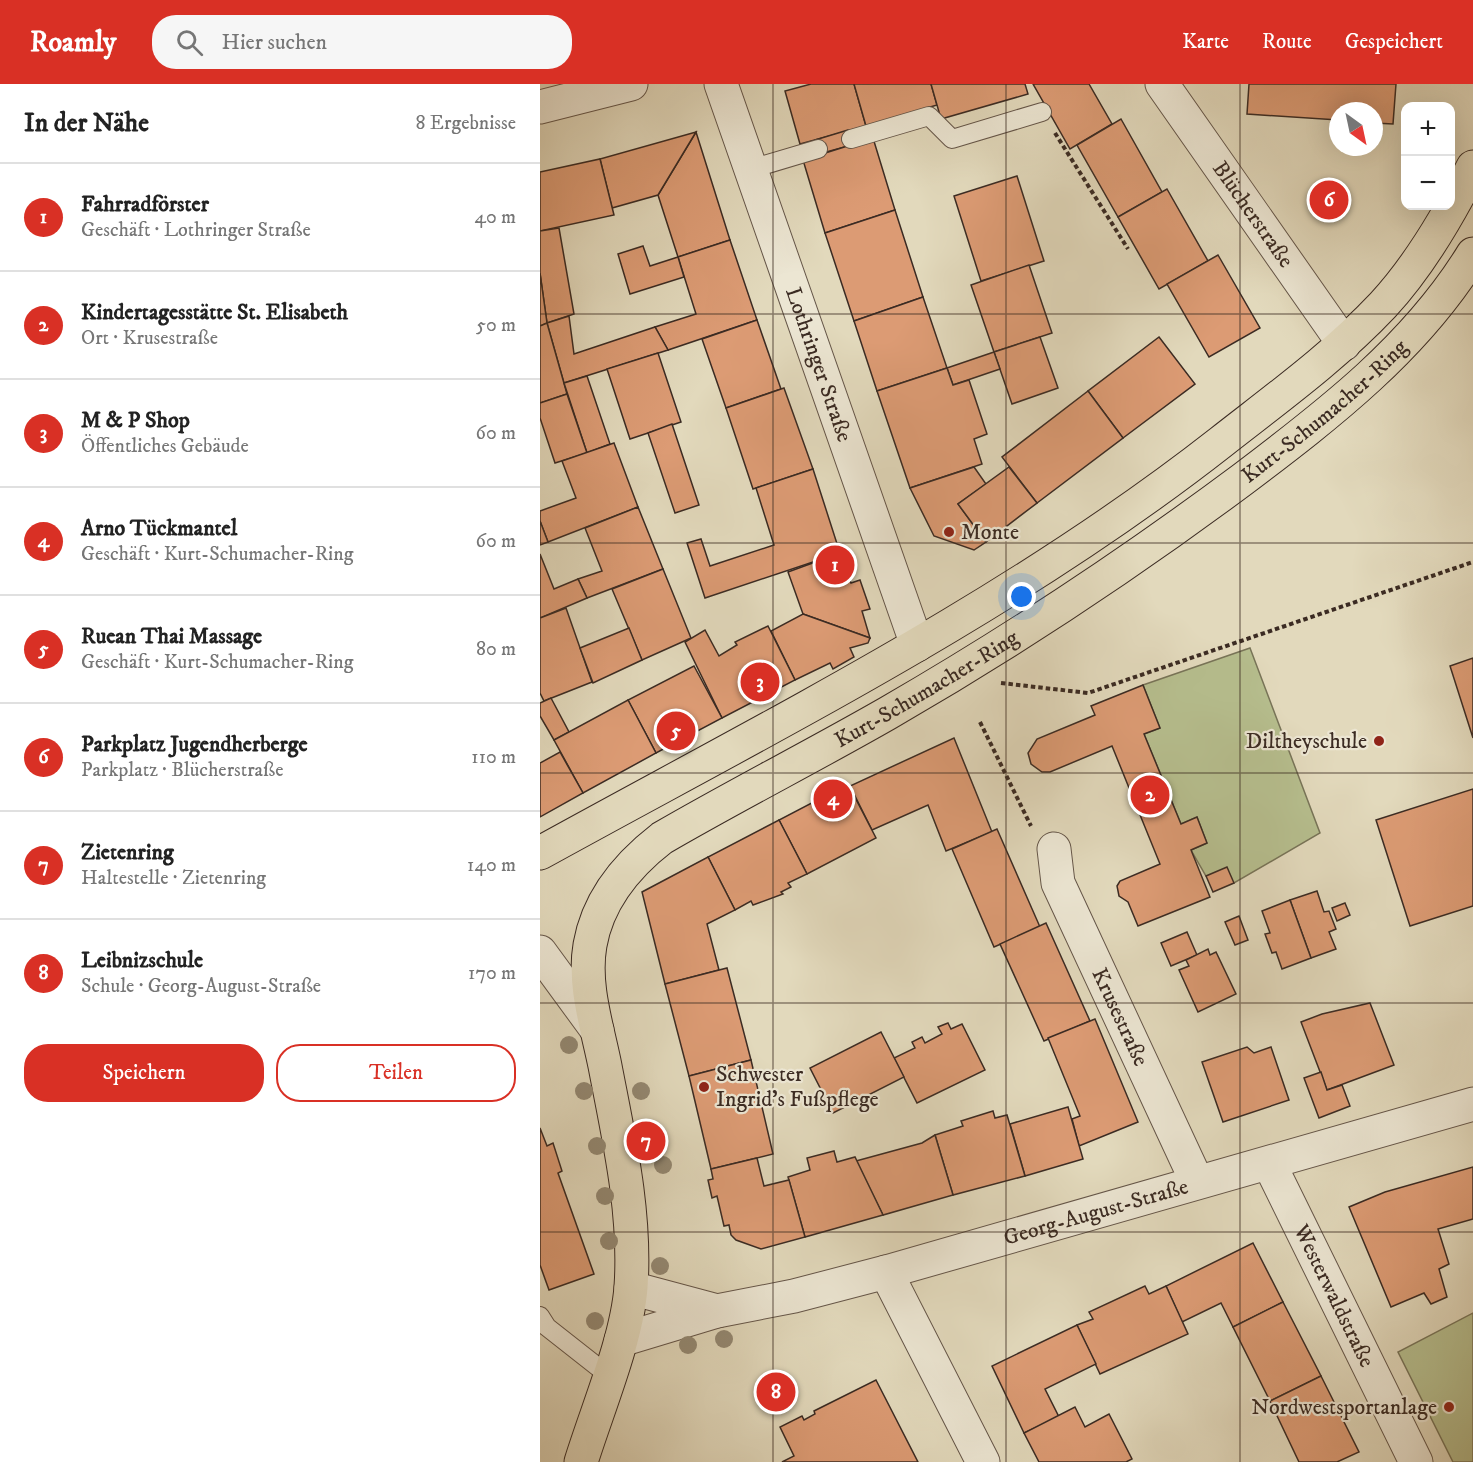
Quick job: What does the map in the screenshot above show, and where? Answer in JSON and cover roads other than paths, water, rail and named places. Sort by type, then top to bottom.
[{"type":"main road","name":"Kurt-Schumacher-Ring","points":[[540,853],[917,645],[1064,556],[1173,480],[1293,388],[1344,344],[1385,302],[1424,253],[1473,167]]},
{"type":"main road","name":"Kurt-Schumacher-Ring","points":[[581,1462],[621,1340],[631,1288],[628,1185],[587,982],[590,945],[607,897],[639,856],[662,838],[888,713],[1045,618],[1125,564],[1346,398],[1423,322],[1473,254]]},
{"type":"street","points":[[540,107],[631,84]]},
{"type":"street","name":"Lothringer Straße","points":[[721,84],[917,645]]},
{"type":"street","name":"Blücherstraße","points":[[1162,84],[1344,344]]},
{"type":"street","name":"Krusestraße","points":[[1054,849],[1058,883],[1197,1182]]},
{"type":"street","points":[[540,952],[597,1030]]},
{"type":"street","name":"Georg-August-Straße","points":[[621,1340],[717,1311],[794,1296],[886,1272],[1473,1104]]},
{"type":"street","name":"Westerwaldstraße","points":[[1269,1163],[1416,1462]]},
{"type":"street","points":[[886,1272],[983,1462]]},
{"type":"street","name":"Georg-August-Straße","points":[[631,1288],[717,1311]]},
{"type":"lane","points":[[850,139],[929,116],[952,140],[1042,112]]},
{"type":"lane","points":[[750,169],[818,149]]},
{"type":"lane","points":[[540,1316],[547,1327],[608,1375]]},
{"type":"place","name":"Parkplatz Jugendherberge","points":[[1329,200]]},
{"type":"place","name":"Monte","points":[[949,532]]},
{"type":"place","name":"Fahrradförster","points":[[835,565]]},
{"type":"place","name":"M & P Shop","points":[[760,682]]},
{"type":"place","name":"Ruean Thai Massage","points":[[676,731]]},
{"type":"place","name":"Diltheyschule","points":[[1379,741]]},
{"type":"place","name":"Kindertagesstätte St. Elisabeth","points":[[1150,795]]},
{"type":"place","name":"Arno Tückmantel","points":[[833,799]]},
{"type":"place","name":"Schwester Ingrid's Fußpflege","points":[[704,1087]]},
{"type":"place","name":"Zietenring","points":[[646,1141]]},
{"type":"place","name":"Leibnizschule","points":[[776,1392]]},
{"type":"place","name":"Nordwestsportanlage","points":[[1449,1407]]}]
